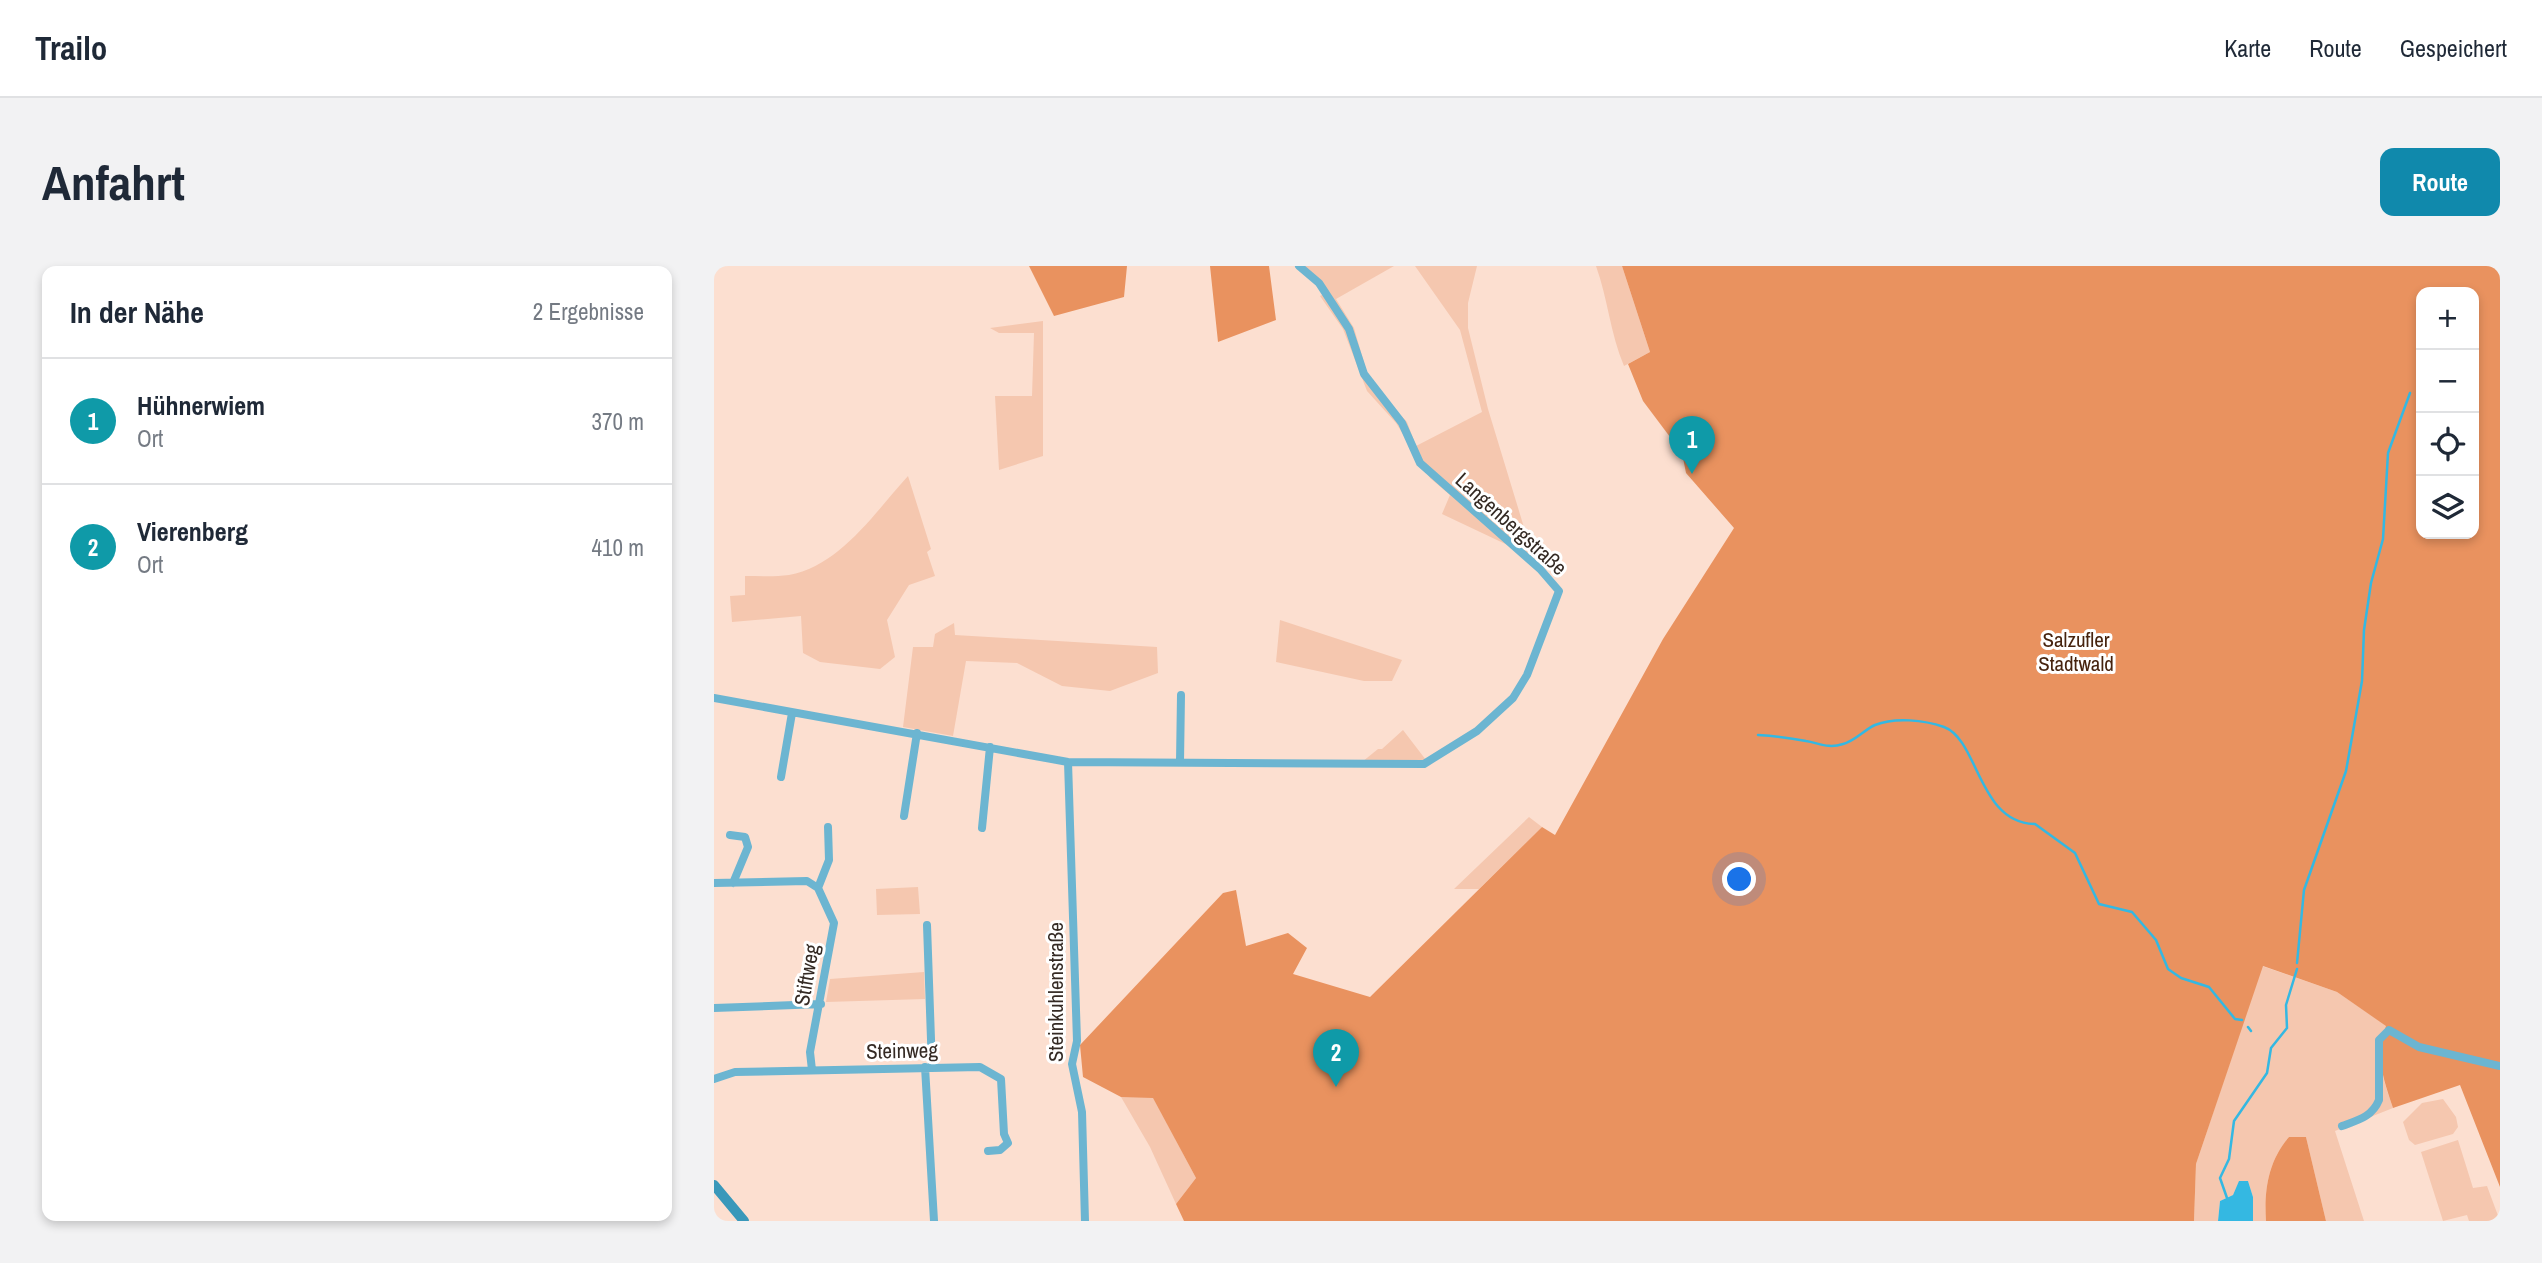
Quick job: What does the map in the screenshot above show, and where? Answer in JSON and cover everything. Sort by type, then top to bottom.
[{"type":"main road","points":[[714,1185],[744,1221]]},
{"type":"street","name":"Langenbergstraße","points":[[714,698],[1068,762],[1424,765],[1477,731],[1513,698],[1527,675],[1559,592],[1540,569],[1420,463],[1402,423],[1364,374],[1349,329],[1319,283],[1299,266]]},
{"type":"street","points":[[1180,762],[1181,695]]},
{"type":"street","points":[[781,777],[792,713]]},
{"type":"street","points":[[904,816],[917,733]]},
{"type":"street","points":[[982,828],[990,747]]},
{"type":"street","name":"Steinkuhlenstraße","points":[[1068,762],[1077,1041],[1073,1065],[1082,1112],[1085,1221]]},
{"type":"street","points":[[714,883],[807,881],[818,888],[828,860],[828,827]]},
{"type":"street","points":[[730,835],[745,837],[748,847],[733,883]]},
{"type":"street","name":"Stiftweg","points":[[812,1070],[810,1052],[834,923],[818,888]]},
{"type":"street","points":[[927,925],[928,1068],[934,1221]]},
{"type":"street","points":[[714,1009],[821,1004]]},
{"type":"street","points":[[2342,1126],[2371,1114],[2376,1107],[2379,1100],[2379,1040],[2389,1030],[2419,1047],[2500,1066]]},
{"type":"street","name":"Steinweg","points":[[714,1079],[735,1072],[980,1067],[1001,1079],[1004,1134],[1008,1143],[1000,1150],[989,1150]]},
{"type":"shaded area","points":[[1300,266],[1394,266],[1336,299],[1354,328],[1367,373],[1379,392],[1407,422],[1416,446],[1482,412],[1460,330],[1415,266],[1477,266],[1468,303],[1468,328],[1488,409],[1533,557],[1442,514],[1450,495],[1430,478],[1396,423],[1367,391],[1343,329],[1320,296],[1326,293]]},
{"type":"shaded area","points":[[1596,266],[1622,266],[1650,352],[1624,366],[1615,341]]},
{"type":"shaded area","points":[[1043,321],[1043,456],[999,470],[995,396],[1032,396],[1034,333],[999,333],[990,328]]},
{"type":"shaded area","points":[[908,476],[931,549],[927,552],[935,576],[909,585],[887,620],[895,657],[880,669],[820,662],[803,653],[801,616],[732,622],[730,596],[745,595],[745,576],[789,575],[825,561],[856,535]]},
{"type":"shaded area","points":[[1280,620],[1402,660],[1392,681],[1364,681],[1276,662]]},
{"type":"shaded area","points":[[954,623],[955,635],[1157,647],[1158,673],[1110,691],[1062,686],[1017,663],[966,661],[953,736],[903,727],[913,647],[933,647],[935,634]]},
{"type":"shaded area","points":[[1403,730],[1426,760],[1362,762],[1378,749],[1382,749]]},
{"type":"shaded area","points":[[1529,817],[1542,827],[1479,889],[1454,889]]},
{"type":"shaded area","points":[[918,887],[920,914],[877,915],[876,889]]},
{"type":"shaded area","points":[[2262,966],[2337,992],[2387,1026],[2381,1058],[2393,1108],[2335,1131],[2364,1221],[2326,1221],[2306,1137],[2289,1137],[2272,1166],[2266,1199],[2266,1221],[2253,1221],[2253,1197],[2248,1181],[2240,1181],[2233,1195],[2220,1201],[2218,1221],[2194,1221],[2196,1164]]},
{"type":"shaded area","points":[[924,972],[925,999],[826,1002],[830,979]]},
{"type":"shaded area","points":[[1121,1097],[1153,1097],[1196,1178],[1176,1204],[1150,1147]]},
{"type":"shaded area","points":[[2443,1099],[2456,1117],[2458,1127],[2453,1134],[2415,1145],[2409,1140],[2403,1122],[2422,1103]]},
{"type":"shaded area","points":[[2458,1140],[2473,1188],[2487,1186],[2500,1221],[2469,1221],[2467,1215],[2443,1221],[2421,1152]]},
{"type":"green space","points":[[1029,266],[1127,266],[1124,297],[1054,316]]},
{"type":"green space","points":[[1210,266],[1269,266],[1276,320],[1218,342]]},
{"type":"green space","name":"Salzufler Stadtwald","points":[[1622,266],[2500,266],[2500,1187],[2460,1085],[2393,1108],[2383,1077],[2381,1058],[2386,1026],[2337,992],[2263,966],[2196,1164],[2194,1221],[1184,1221],[1176,1204],[1196,1178],[1153,1098],[1121,1097],[1083,1077],[1080,1045],[1223,893],[1236,890],[1246,946],[1288,933],[1307,948],[1293,974],[1370,997],[1542,827],[1555,835],[1663,639],[1734,528],[1686,473],[1682,453],[1643,401],[1628,364],[1650,352]]},
{"type":"green space","points":[[2289,1137],[2306,1137],[2326,1221],[2266,1221],[2266,1199],[2272,1166]]},
{"type":"water","points":[[2239,1181],[2248,1181],[2253,1197],[2253,1221],[2218,1221],[2220,1201],[2233,1195]]},
{"type":"waterway","points":[[2297,963],[2304,890],[2346,771],[2362,681],[2364,630],[2371,583],[2383,539],[2388,453],[2410,393]]},
{"type":"waterway","points":[[1758,735],[1833,746],[1847,743],[1875,725],[1891,721],[1919,721],[1944,727],[1956,735],[1965,747],[1990,796],[2002,810],[2016,820],[2035,824],[2075,853],[2099,904],[2132,912],[2156,940],[2168,969],[2181,978],[2209,987],[2235,1019],[2242,1020]]},
{"type":"waterway","points":[[2227,1198],[2220,1178],[2229,1159],[2234,1121],[2267,1073],[2271,1048],[2287,1028],[2286,1005],[2297,969]]},
{"type":"waterway","points":[[2248,1027],[2251,1031]]},
{"type":"place","name":"Hühnerwiem","points":[[1692,474]]},
{"type":"place","name":"Vierenberg","points":[[1336,1087]]}]
